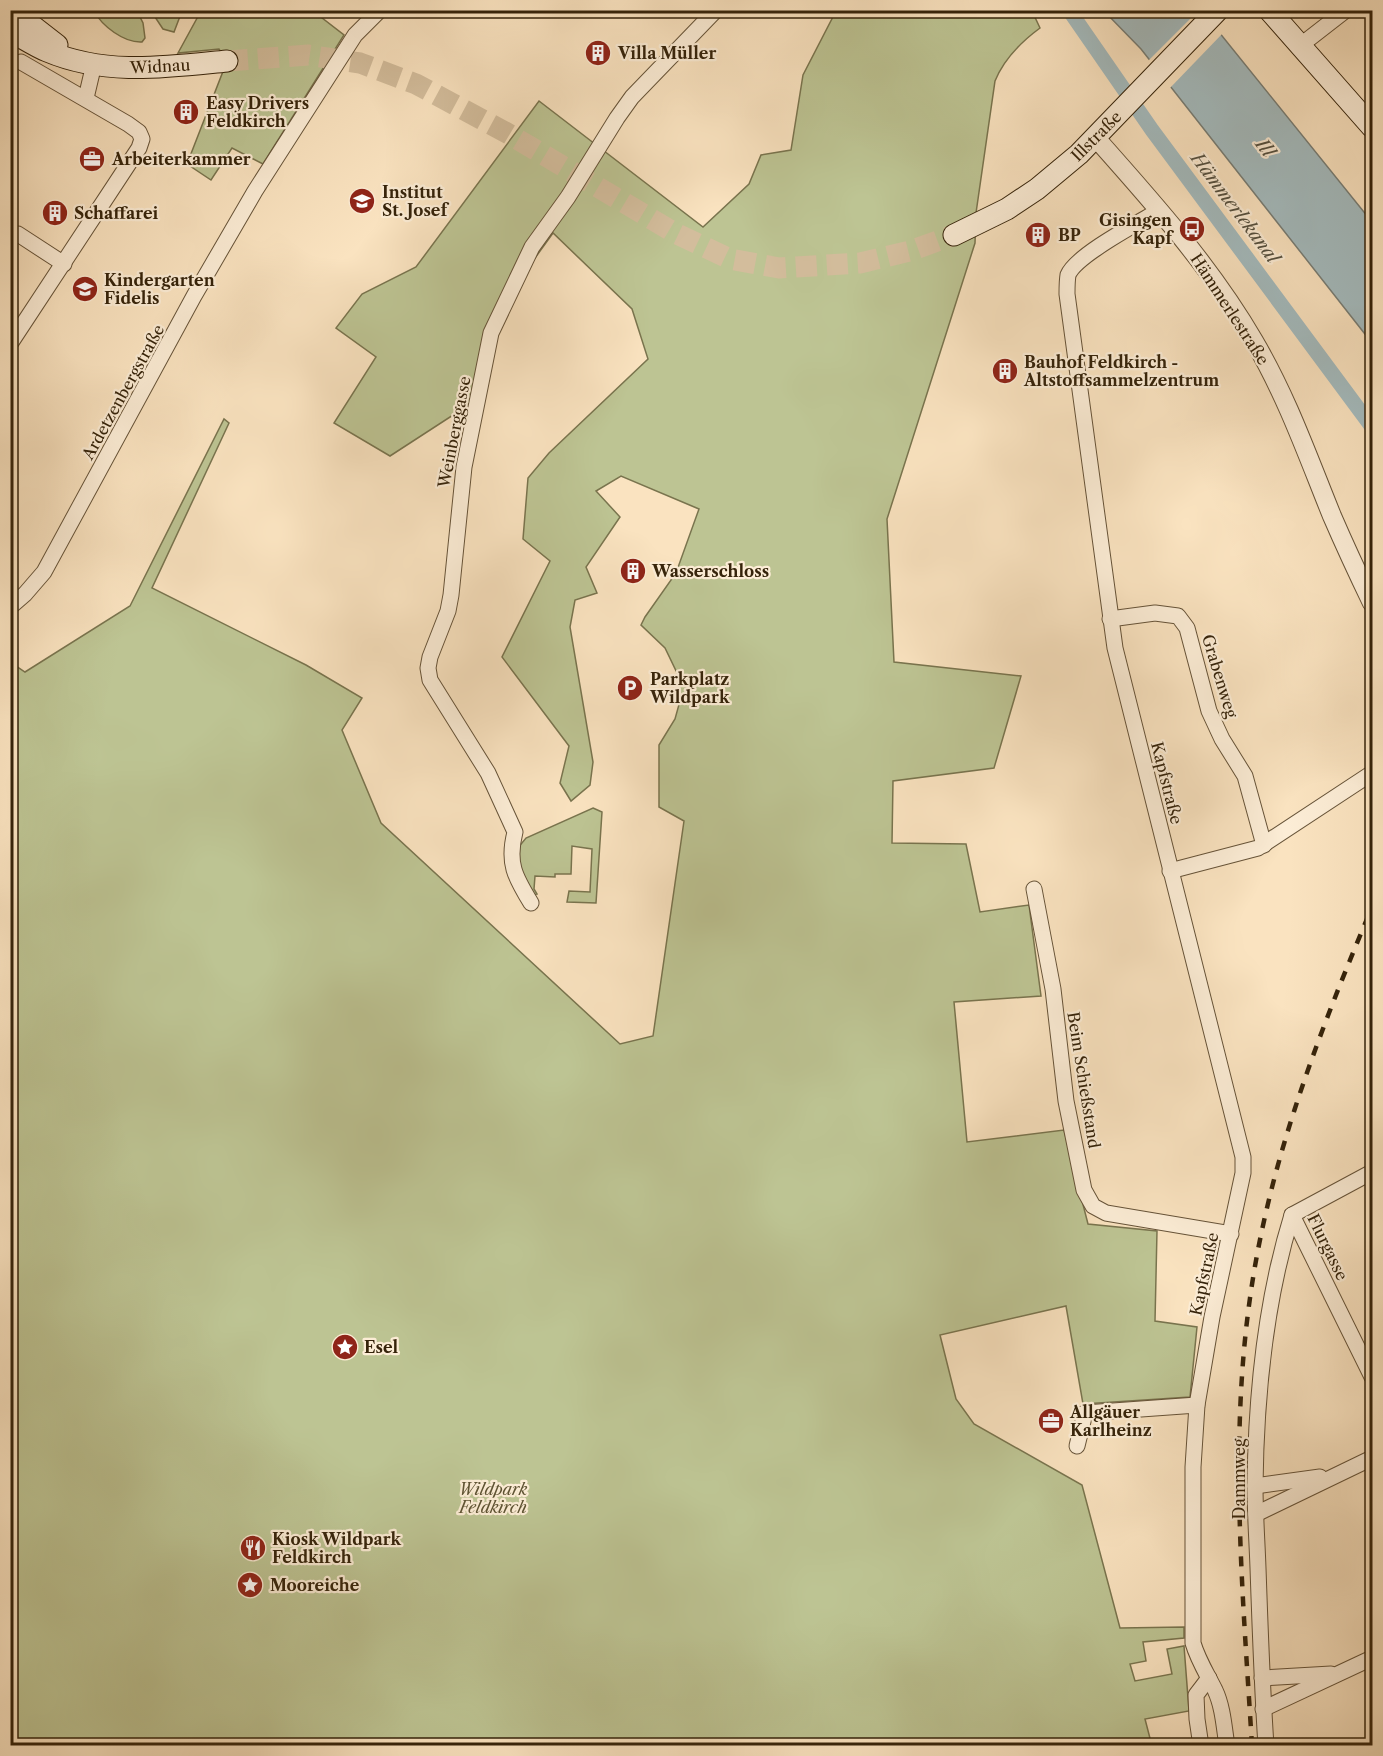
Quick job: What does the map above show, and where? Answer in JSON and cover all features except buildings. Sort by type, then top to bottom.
[{"type":"main road","name":"Widnau","points":[[12,10],[55,43],[70,58]]},
{"type":"main road","name":"Illstraße","points":[[954,235],[1007,209],[1037,189],[1079,154],[1218,10]]},
{"type":"main road","points":[[1269,10],[1372,127]]},
{"type":"main road","name":"Widnau","points":[[10,31],[47,51],[94,64],[138,69],[227,61]]},
{"type":"street","name":"Ardetzenbergstraße","points":[[10,607],[44,572],[194,296],[255,191],[355,35],[380,10]]},
{"type":"street","name":"Weinberggasse","points":[[531,903],[513,868],[511,851],[515,832],[488,773],[434,687],[429,668],[430,657],[448,611],[451,595],[464,467],[491,333],[532,247],[568,197],[622,110],[716,10]]},
{"type":"street","points":[[1301,45],[1346,10]]},
{"type":"street","points":[[10,344],[142,142],[141,135],[128,124],[21,62]]},
{"type":"street","points":[[86,98],[94,64]]},
{"type":"street","name":"Hämmerlestraße","points":[[1095,137],[1160,210],[1232,307],[1264,359],[1372,603]]},
{"type":"street","name":"Kapfstraße","points":[[1160,210],[1076,264],[1068,275],[1067,294],[1110,619],[1120,674],[1243,1157],[1243,1173],[1212,1317],[1197,1405],[1193,1467],[1193,1633],[1196,1654],[1221,1706],[1227,1746]]},
{"type":"street","points":[[10,234],[18,234],[64,264]]},
{"type":"street","name":"Grabenweg","points":[[1110,619],[1155,613],[1178,616],[1187,628],[1209,711],[1222,739],[1245,776],[1264,845]]},
{"type":"street","points":[[1170,872],[1258,848],[1372,773]]},
{"type":"street","name":"Beim Schießstand","points":[[1035,889],[1053,989],[1066,1101],[1084,1190],[1093,1206],[1106,1213],[1231,1234]]},
{"type":"street","name":"Flurgasse","points":[[1372,1172],[1293,1215],[1372,1377]]},
{"type":"street","name":"Dammweg","points":[[1266,1746],[1255,1486],[1262,1360],[1281,1250],[1293,1215]]},
{"type":"street","points":[[1077,1446],[1085,1413],[1197,1405]]},
{"type":"street","points":[[1256,1514],[1372,1458]]},
{"type":"street","points":[[1255,1486],[1336,1475]]},
{"type":"street","points":[[1263,1709],[1372,1658]]},
{"type":"street","points":[[1262,1678],[1340,1673]]},
{"type":"street","points":[[1199,1745],[1196,1695],[1209,1678]]},
{"type":"green space","points":[[94,11],[137,11],[143,23],[145,38],[142,42],[135,42],[121,37],[108,28]]},
{"type":"green space","points":[[151,11],[182,11],[174,32],[163,29]]},
{"type":"green space","points":[[201,11],[313,11],[344,35],[263,164],[232,148],[211,180],[187,164],[227,61],[219,49],[178,53]]},
{"type":"green space","name":"Wildpark Feldkirch","points":[[836,11],[1032,11],[1040,28],[1014,52],[1003,65],[995,81],[976,213],[975,243],[887,519],[894,662],[1021,676],[994,768],[893,781],[892,843],[966,844],[980,912],[1029,905],[1041,996],[954,1002],[967,1142],[1064,1130],[1088,1224],[1157,1231],[1155,1321],[1197,1327],[1190,1397],[1083,1404],[1066,1306],[940,1335],[956,1399],[974,1424],[1082,1485],[1120,1628],[1184,1627],[1184,1638],[1143,1642],[1146,1661],[1130,1664],[1135,1681],[1172,1674],[1167,1649],[1184,1646],[1189,1711],[1145,1719],[1152,1746],[11,1745],[10,662],[25,672],[130,606],[224,419],[229,423],[152,588],[306,665],[362,698],[342,730],[381,823],[620,1044],[653,1036],[684,821],[659,807],[659,745],[675,719],[680,701],[678,675],[665,648],[641,625],[676,573],[699,509],[621,476],[596,491],[620,517],[586,567],[597,593],[575,600],[570,627],[593,762],[590,785],[571,801],[560,783],[569,746],[502,657],[550,561],[523,539],[528,478],[549,453],[648,359],[632,309],[553,233],[530,265],[496,336],[484,395],[390,456],[334,423],[376,357],[336,328],[362,294],[416,267],[539,101],[703,227],[749,184],[761,155],[791,150],[803,75]]},
{"type":"green space","points":[[593,808],[602,812],[596,903],[567,902],[569,891],[590,892],[592,849],[572,846],[571,874],[555,874],[555,877],[535,876],[534,889],[537,894],[533,895],[519,869],[517,849],[526,838]]},
{"type":"water","name":"Ill","points":[[1104,11],[1202,11],[1372,222],[1372,343],[1141,49]]},
{"type":"pier","points":[[1206,10],[1223,33],[1169,89],[1147,62],[1198,11]]},
{"type":"waterway","name":"Hämmerlekanal","points":[[1069,10],[1152,130],[1372,427]]},
{"type":"tunnel","points":[[227,61],[308,55],[360,63],[416,84],[507,133],[675,233],[730,259],[779,268],[860,263],[910,251],[954,235]]},
{"type":"railway","points":[[1252,1746],[1242,1578],[1239,1466],[1240,1409],[1250,1298],[1270,1197],[1298,1098],[1333,1002],[1372,907]]},
{"type":"place","name":"Villa Müller","points":[[598,53]]},
{"type":"place","name":"Easy Drivers Feldkirch","points":[[186,112]]},
{"type":"place","name":"Arbeiterkammer","points":[[92,159]]},
{"type":"place","name":"Institut St. Josef","points":[[362,201]]},
{"type":"place","name":"Schaffarei","points":[[55,213]]},
{"type":"place","name":"Gisingen Kapf","points":[[1192,229]]},
{"type":"place","name":"BP","points":[[1038,235]]},
{"type":"place","name":"Kindergarten Fidelis","points":[[85,289]]},
{"type":"place","name":"Bauhof Feldkirch - Altstoffsammelzentrum","points":[[1005,371]]},
{"type":"place","name":"Wasserschloss","points":[[633,571]]},
{"type":"place","name":"Parkplatz Wildpark","points":[[630,688]]},
{"type":"place","name":"Esel","points":[[345,1347]]},
{"type":"place","name":"Allgäuer Karlheinz","points":[[1051,1421]]},
{"type":"place","name":"Kiosk Wildpark Feldkirch","points":[[253,1548]]},
{"type":"place","name":"Mooreiche","points":[[250,1585]]}]
